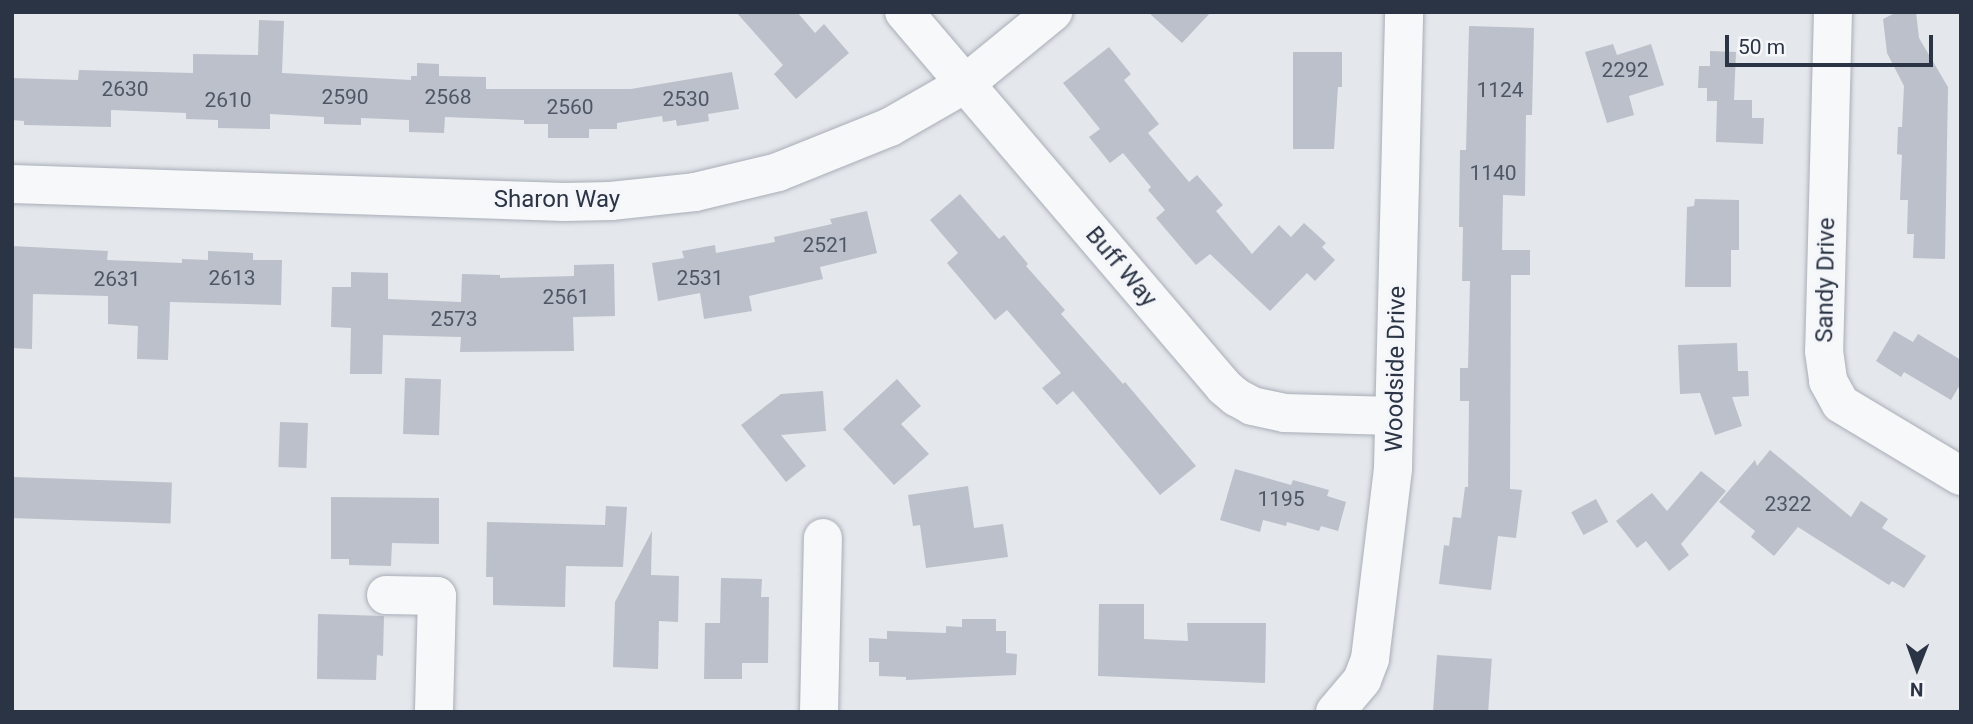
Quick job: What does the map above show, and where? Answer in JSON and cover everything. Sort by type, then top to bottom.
[{"type":"street","name":"Buff Way","points":[[904,12],[1224,387],[1236,397],[1252,406],[1284,413],[1394,416]]},
{"type":"street","name":"Sharon Way","points":[[12,184],[565,202],[654,198],[739,183],[816,159],[890,127],[965,84],[1052,12]]},
{"type":"street","name":"Woodside Drive","points":[[1337,711],[1362,680],[1375,637],[1393,468],[1404,12]]},
{"type":"street","name":"Sandy Drive","points":[[1833,12],[1824,351],[1828,381],[1842,404],[1961,476]]},
{"type":"street","points":[[818,712],[823,538]]},
{"type":"street","points":[[386,595],[453,597],[434,712]]},
{"type":"building","points":[[736,12],[797,12],[815,33],[824,24],[849,53],[796,99],[774,74],[783,65]]},
{"type":"building","points":[[1148,12],[1211,12],[1182,43]]},
{"type":"building","points":[[1897,12],[1916,12],[1919,38],[1948,87],[1945,259],[1913,258],[1914,234],[1907,234],[1908,200],[1900,200],[1902,155],[1897,154],[1898,127],[1902,127],[1904,86],[1887,53],[1883,19]]},
{"type":"building","points":[[259,20],[284,21],[282,73],[411,80],[411,76],[417,76],[417,63],[439,64],[439,76],[486,77],[486,89],[631,89],[732,72],[739,109],[708,114],[709,121],[677,126],[676,120],[663,122],[662,116],[617,123],[617,129],[589,129],[589,138],[548,138],[548,124],[524,124],[524,120],[445,117],[444,133],[409,132],[409,120],[361,118],[361,125],[324,124],[324,117],[270,114],[270,129],[218,128],[218,120],[186,119],[186,113],[111,110],[111,127],[24,125],[24,121],[12,120],[12,78],[78,80],[79,70],[193,73],[193,54],[258,55]]},
{"type":"building","points":[[1469,26],[1534,28],[1532,115],[1526,115],[1525,196],[1503,195],[1502,250],[1530,250],[1530,275],[1511,275],[1510,489],[1522,490],[1516,538],[1498,536],[1491,590],[1439,584],[1444,545],[1449,546],[1453,517],[1461,518],[1465,487],[1468,487],[1469,401],[1460,401],[1460,368],[1468,368],[1470,281],[1462,281],[1463,227],[1459,227],[1460,150],[1466,150]]},
{"type":"building","points":[[1613,44],[1617,55],[1651,44],[1664,85],[1629,96],[1634,115],[1607,123],[1585,52]]},
{"type":"building","points":[[1109,47],[1131,74],[1124,80],[1159,124],[1148,133],[1189,182],[1197,175],[1223,205],[1216,211],[1252,254],[1279,225],[1291,237],[1304,223],[1326,243],[1322,247],[1335,260],[1315,281],[1307,273],[1270,311],[1210,254],[1196,265],[1156,218],[1165,210],[1148,190],[1151,187],[1123,153],[1110,163],[1089,137],[1100,129],[1063,83]]},
{"type":"building","points":[[1710,51],[1736,52],[1734,100],[1752,100],[1752,118],[1764,118],[1763,144],[1716,142],[1717,101],[1707,101],[1707,88],[1698,88],[1699,66],[1710,66]]},
{"type":"building","points":[[1293,52],[1342,52],[1342,87],[1338,87],[1334,149],[1293,149]]},
{"type":"building","points":[[960,194],[999,239],[1004,235],[1028,264],[1026,266],[1065,310],[1061,314],[1123,384],[1125,382],[1196,466],[1160,495],[1073,391],[1057,405],[1042,388],[1061,373],[1007,310],[995,320],[947,263],[958,253],[930,220]]},
{"type":"building","points":[[1695,199],[1739,200],[1739,250],[1731,250],[1731,287],[1685,287],[1687,207],[1694,206]]},
{"type":"building","points":[[867,211],[877,253],[820,267],[823,279],[749,296],[752,311],[704,319],[700,293],[658,301],[652,263],[684,258],[682,251],[715,245],[716,253],[775,242],[774,237],[832,224],[830,219]]},
{"type":"building","points":[[12,246],[108,251],[107,260],[182,263],[182,259],[208,260],[208,251],[253,253],[253,260],[282,260],[281,305],[170,302],[168,360],[137,359],[138,326],[108,324],[108,296],[33,294],[32,349],[12,348]]},
{"type":"building","points":[[614,264],[615,316],[573,317],[574,351],[460,352],[461,337],[383,335],[382,374],[350,374],[351,328],[331,327],[332,287],[351,287],[351,272],[388,273],[388,299],[461,302],[462,274],[500,275],[500,278],[574,276],[574,265]]},
{"type":"building","points":[[1894,331],[1913,342],[1918,334],[1961,360],[1961,383],[1951,400],[1904,372],[1901,377],[1876,361]]},
{"type":"building","points":[[1737,343],[1738,371],[1748,371],[1749,396],[1732,397],[1742,426],[1715,435],[1700,393],[1680,394],[1678,345]]},
{"type":"building","points":[[405,378],[441,379],[439,435],[403,434]]},
{"type":"building","points":[[897,379],[921,406],[901,424],[929,454],[894,485],[843,429]]},
{"type":"building","points":[[823,391],[826,431],[781,435],[806,466],[786,482],[741,425],[781,394]]},
{"type":"building","points":[[280,422],[308,423],[306,468],[278,467]]},
{"type":"building","points":[[1770,450],[1851,517],[1861,501],[1888,519],[1882,528],[1926,556],[1904,588],[1892,581],[1889,585],[1798,527],[1774,556],[1751,537],[1755,531],[1719,502],[1755,460],[1757,466]]},
{"type":"building","points":[[1235,469],[1291,485],[1293,480],[1329,490],[1327,496],[1346,502],[1338,531],[1321,526],[1319,531],[1287,522],[1286,526],[1263,520],[1260,532],[1220,520]]},
{"type":"building","points":[[1701,471],[1726,491],[1681,544],[1689,555],[1669,571],[1646,541],[1637,548],[1616,521],[1652,493],[1667,511]]},
{"type":"building","points":[[12,477],[172,483],[170,524],[12,518]]},
{"type":"building","points":[[968,486],[974,528],[1003,524],[1008,557],[926,568],[920,525],[913,526],[908,495]]},
{"type":"building","points":[[331,497],[439,498],[439,544],[392,543],[391,566],[349,565],[349,559],[331,559]]},
{"type":"building","points":[[1596,499],[1608,522],[1583,535],[1571,512]]},
{"type":"building","points":[[606,506],[627,507],[623,567],[566,566],[565,607],[493,605],[493,577],[486,577],[487,522],[605,525]]},
{"type":"building","points":[[652,531],[651,575],[679,576],[678,622],[659,621],[658,669],[613,667],[615,602]]},
{"type":"building","points":[[721,578],[762,579],[761,597],[769,597],[768,663],[742,663],[742,679],[704,679],[705,623],[720,623]]},
{"type":"building","points":[[1099,604],[1144,604],[1144,639],[1188,641],[1187,623],[1266,623],[1265,683],[1098,676]]},
{"type":"building","points":[[318,614],[384,616],[383,656],[377,655],[376,680],[317,679]]},
{"type":"building","points":[[962,619],[996,619],[996,631],[1006,631],[1006,653],[1017,654],[1016,675],[906,680],[906,677],[879,676],[879,662],[869,662],[869,638],[887,639],[887,631],[946,633],[946,626],[962,627]]},
{"type":"building","points":[[1437,655],[1492,659],[1488,712],[1433,712]]}]
